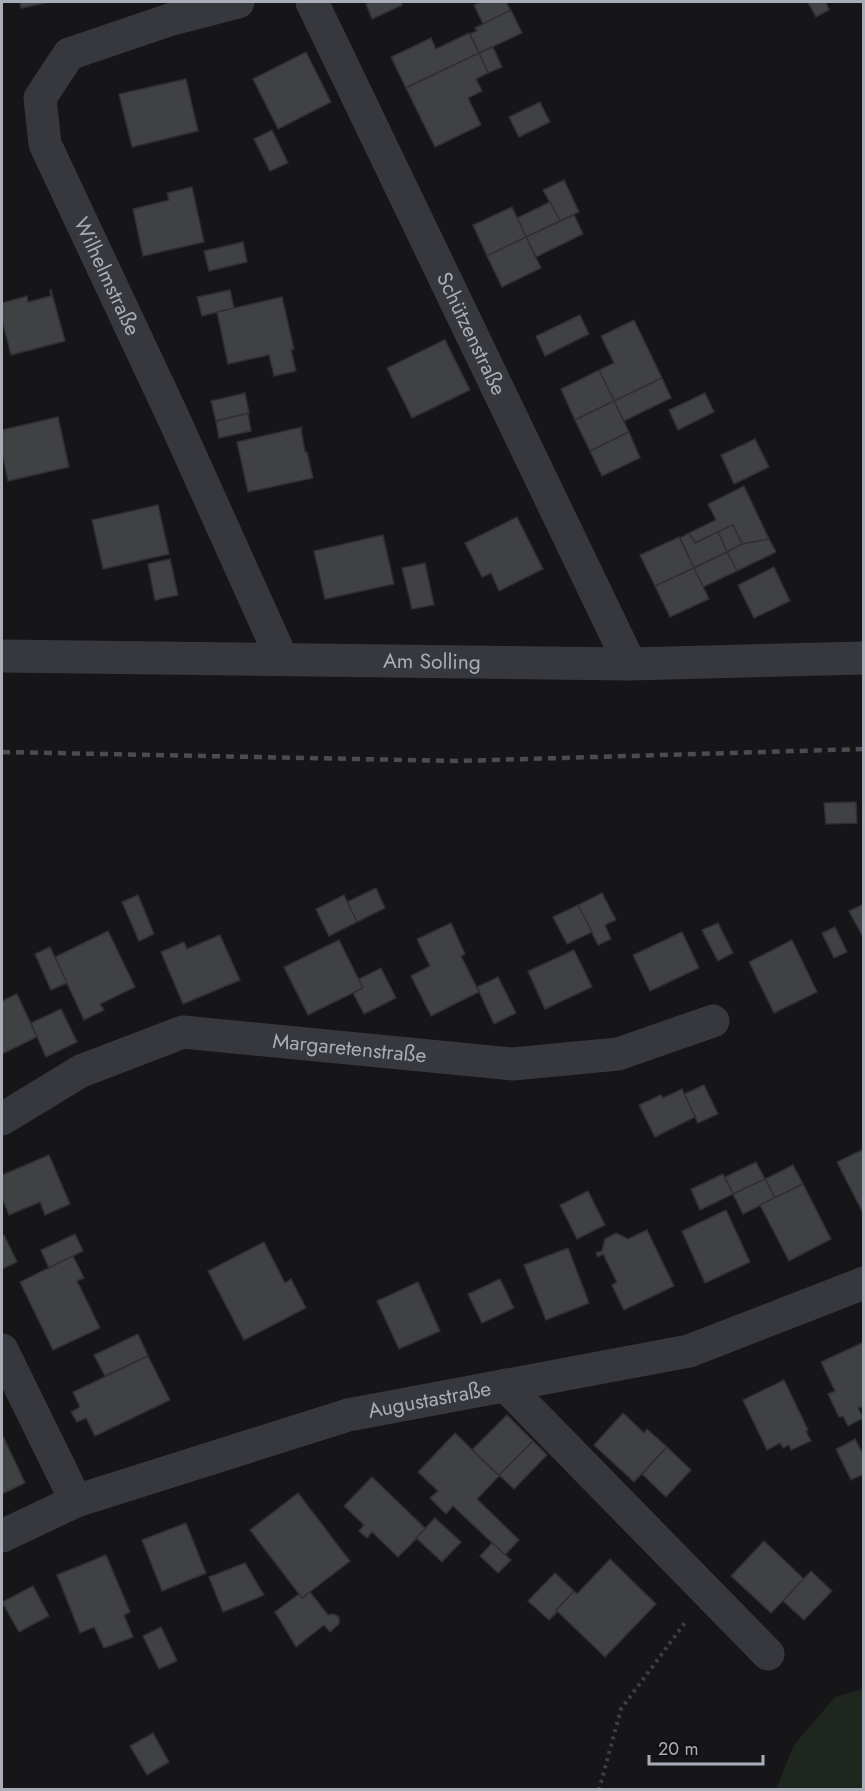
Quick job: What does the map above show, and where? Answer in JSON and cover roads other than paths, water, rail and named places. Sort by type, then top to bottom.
[{"type":"street","name":"Wilhelmstraße","points":[[238,2],[172,19],[69,54],[40,98],[45,144],[173,417],[282,659]]},
{"type":"street","name":"Schützenstraße","points":[[312,2],[630,664]]},
{"type":"street","name":"Am Solling","points":[[2,656],[630,664],[864,658]]},
{"type":"street","name":"Margaretenstraße","points":[[2,1119],[81,1071],[183,1032],[513,1064],[618,1054],[713,1021]]},
{"type":"street","name":"Augustastraße","points":[[2,1536],[76,1501],[348,1415],[689,1351],[864,1283]]},
{"type":"street","points":[[2,1350],[76,1501]]},
{"type":"street","points":[[505,1385],[768,1654]]},
{"type":"railway","points":[[2,752],[459,761],[864,749]]}]
